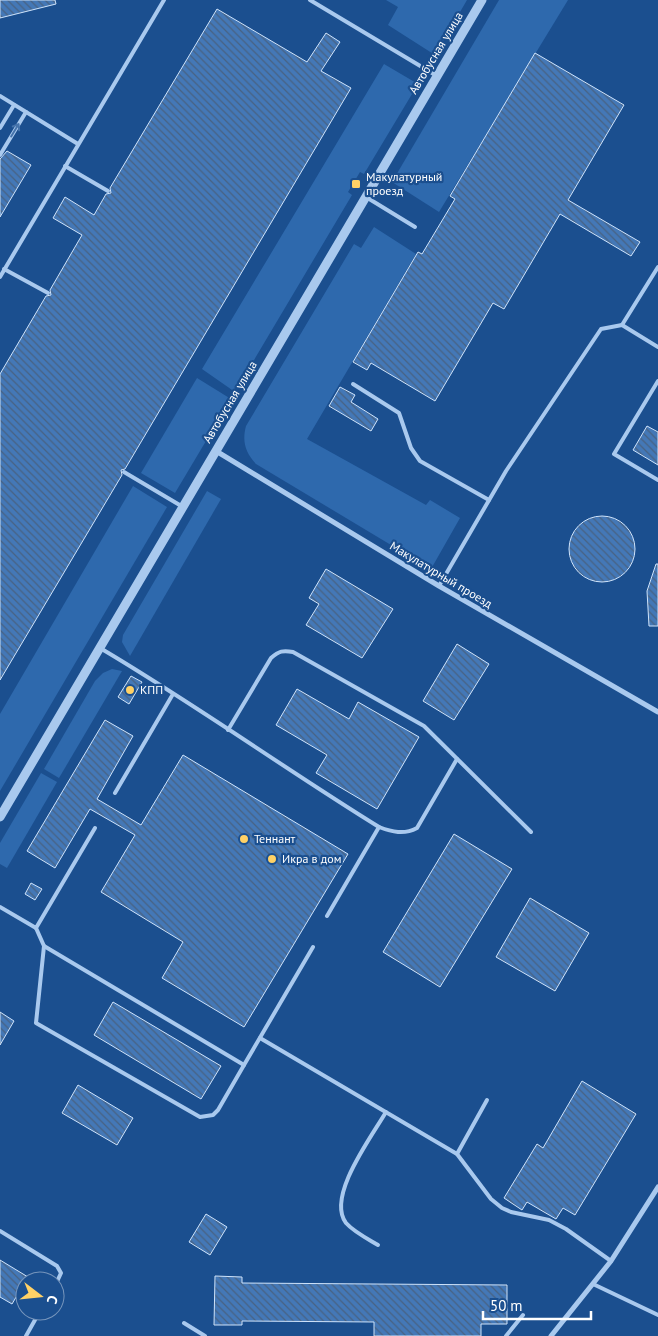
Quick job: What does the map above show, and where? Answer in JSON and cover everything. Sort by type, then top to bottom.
[{"type":"street","name":"Автобусная улица","points":[[0,817],[482,0]]},
{"type":"street","name":"Макулатурный проезд","points":[[216,451],[439,586],[658,712]]},
{"type":"street","points":[[551,1336],[611,1261],[658,1187]]},
{"type":"lane","points":[[0,276],[164,0]]},
{"type":"lane","points":[[310,0],[437,76]]},
{"type":"lane","points":[[0,103],[2,97],[78,144]]},
{"type":"lane","points":[[0,128],[14,105]]},
{"type":"lane","points":[[0,155],[26,112]]},
{"type":"lane","points":[[65,166],[108,191]]},
{"type":"lane","points":[[366,197],[415,227]]},
{"type":"lane","points":[[439,586],[506,470],[601,330],[622,325],[658,267]]},
{"type":"lane","points":[[4,269],[48,294]]},
{"type":"lane","points":[[622,325],[658,347]]},
{"type":"lane","points":[[658,381],[614,454],[658,480]]},
{"type":"lane","points":[[353,384],[400,413],[411,448],[420,461],[489,500]]},
{"type":"lane","points":[[124,472],[183,507]]},
{"type":"lane","points":[[99,648],[379,827],[398,832],[409,832],[417,828],[457,759]]},
{"type":"lane","points":[[228,730],[271,658],[284,650],[302,657],[424,726],[530,832]]},
{"type":"lane","points":[[115,793],[173,694]]},
{"type":"lane","points":[[327,916],[379,827]]},
{"type":"lane","points":[[36,928],[95,828]]},
{"type":"lane","points":[[0,906],[36,928],[44,946],[36,1023],[200,1117],[213,1115],[218,1110],[313,947]]},
{"type":"lane","points":[[44,946],[244,1065]]},
{"type":"lane","points":[[260,1038],[457,1154],[491,1198],[502,1208],[511,1212],[549,1220],[566,1229],[611,1261]]},
{"type":"lane","points":[[457,1154],[487,1100]]},
{"type":"lane","points":[[378,1245],[346,1222],[340,1204],[349,1176],[386,1112]]},
{"type":"lane","points":[[0,1232],[57,1266],[60,1271]]},
{"type":"lane","points":[[593,1284],[658,1315]]},
{"type":"lane","points":[[506,1336],[523,1315]]},
{"type":"lane","points":[[26,1336],[34,1321]]},
{"type":"lane","points":[[184,1323],[205,1336]]},
{"type":"shaded area","points":[[386,0],[467,0],[435,55],[388,25],[398,7]]},
{"type":"shaded area","points":[[499,0],[568,0],[439,212],[392,182]]},
{"type":"shaded area","points":[[384,64],[418,84],[364,174],[360,172],[348,192],[352,195],[235,392],[202,369]]},
{"type":"shaded area","points":[[374,227],[416,254],[307,439],[426,505],[430,500],[460,518],[431,569],[256,464],[247,451],[244,437],[246,426],[354,244],[361,248]]},
{"type":"shaded area","points":[[197,378],[231,399],[175,493],[141,473]]},
{"type":"shaded area","points":[[133,486],[167,507],[0,791],[0,714]]},
{"type":"shaded area","points":[[207,491],[221,499],[130,656],[122,642],[123,635]]},
{"type":"shaded area","points":[[112,669],[122,671],[59,778],[44,769],[95,681],[103,673]]},
{"type":"shaded area","points":[[41,773],[57,782],[7,868],[0,864],[0,843]]},
{"type":"building","points":[[0,0],[55,0],[56,4],[0,18]]},
{"type":"building","points":[[217,9],[307,62],[326,33],[340,42],[321,71],[351,88],[125,469],[121,470],[122,475],[0,680],[0,374],[46,296],[51,295],[50,290],[82,235],[53,218],[65,197],[94,215],[106,194],[111,193],[110,188]]},
{"type":"building","points":[[535,53],[624,105],[568,200],[640,242],[631,256],[560,214],[504,309],[493,303],[435,401],[371,363],[367,370],[353,362],[418,252],[422,254],[455,199],[450,196]]},
{"type":"building","points":[[7,151],[31,165],[0,217],[0,159]]},
{"type":"building","points":[[340,387],[355,395],[351,402],[378,419],[371,431],[329,406]]},
{"type":"building","points":[[647,426],[658,432],[658,465],[633,450]]},
{"type":"building","points":[[602,516],[615,519],[625,526],[632,536],[635,549],[632,562],[625,572],[615,579],[602,582],[589,579],[579,572],[572,562],[569,549],[572,536],[579,526],[589,519]]},
{"type":"building","points":[[656,564],[658,564],[658,626],[649,626],[647,591]]},
{"type":"building","points":[[326,569],[393,609],[362,658],[306,625],[319,604],[309,598]]},
{"type":"building","points":[[457,644],[489,664],[454,720],[423,701]]},
{"type":"building","name":"КПП","points":[[131,676],[142,682],[129,704],[118,697]]},
{"type":"building","points":[[297,689],[349,719],[358,702],[419,737],[377,809],[316,773],[327,755],[276,725]]},
{"type":"building","points":[[105,720],[133,736],[97,799],[141,825],[183,755],[348,854],[244,1027],[162,978],[183,942],[101,892],[135,835],[90,809],[55,868],[27,851]]},
{"type":"building","points":[[454,834],[512,869],[440,987],[383,952]]},
{"type":"building","points":[[31,883],[42,889],[35,900],[25,894]]},
{"type":"building","points":[[530,898],[589,933],[555,991],[496,957]]},
{"type":"building","points":[[113,1002],[221,1066],[201,1099],[94,1035]]},
{"type":"building","points":[[0,1012],[14,1021],[0,1045]]},
{"type":"building","points":[[582,1081],[636,1114],[575,1215],[563,1208],[556,1219],[527,1202],[522,1210],[504,1198],[537,1144],[543,1148]]},
{"type":"building","points":[[78,1085],[133,1118],[117,1145],[62,1113]]},
{"type":"building","points":[[206,1214],[227,1227],[210,1255],[189,1242]]},
{"type":"building","points":[[0,1260],[18,1271],[15,1271],[15,1299],[12,1304],[0,1297]]},
{"type":"building","points":[[215,1276],[242,1277],[242,1283],[507,1285],[507,1324],[481,1324],[481,1336],[374,1336],[374,1322],[242,1321],[242,1325],[214,1325]]},
{"type":"place","name":"Макулатурный проезд","points":[[356,184]]},
{"type":"place","name":"КПП","points":[[130,690]]},
{"type":"place","name":"Теннант","points":[[244,839]]},
{"type":"place","name":"Икра в дом","points":[[272,859]]}]
